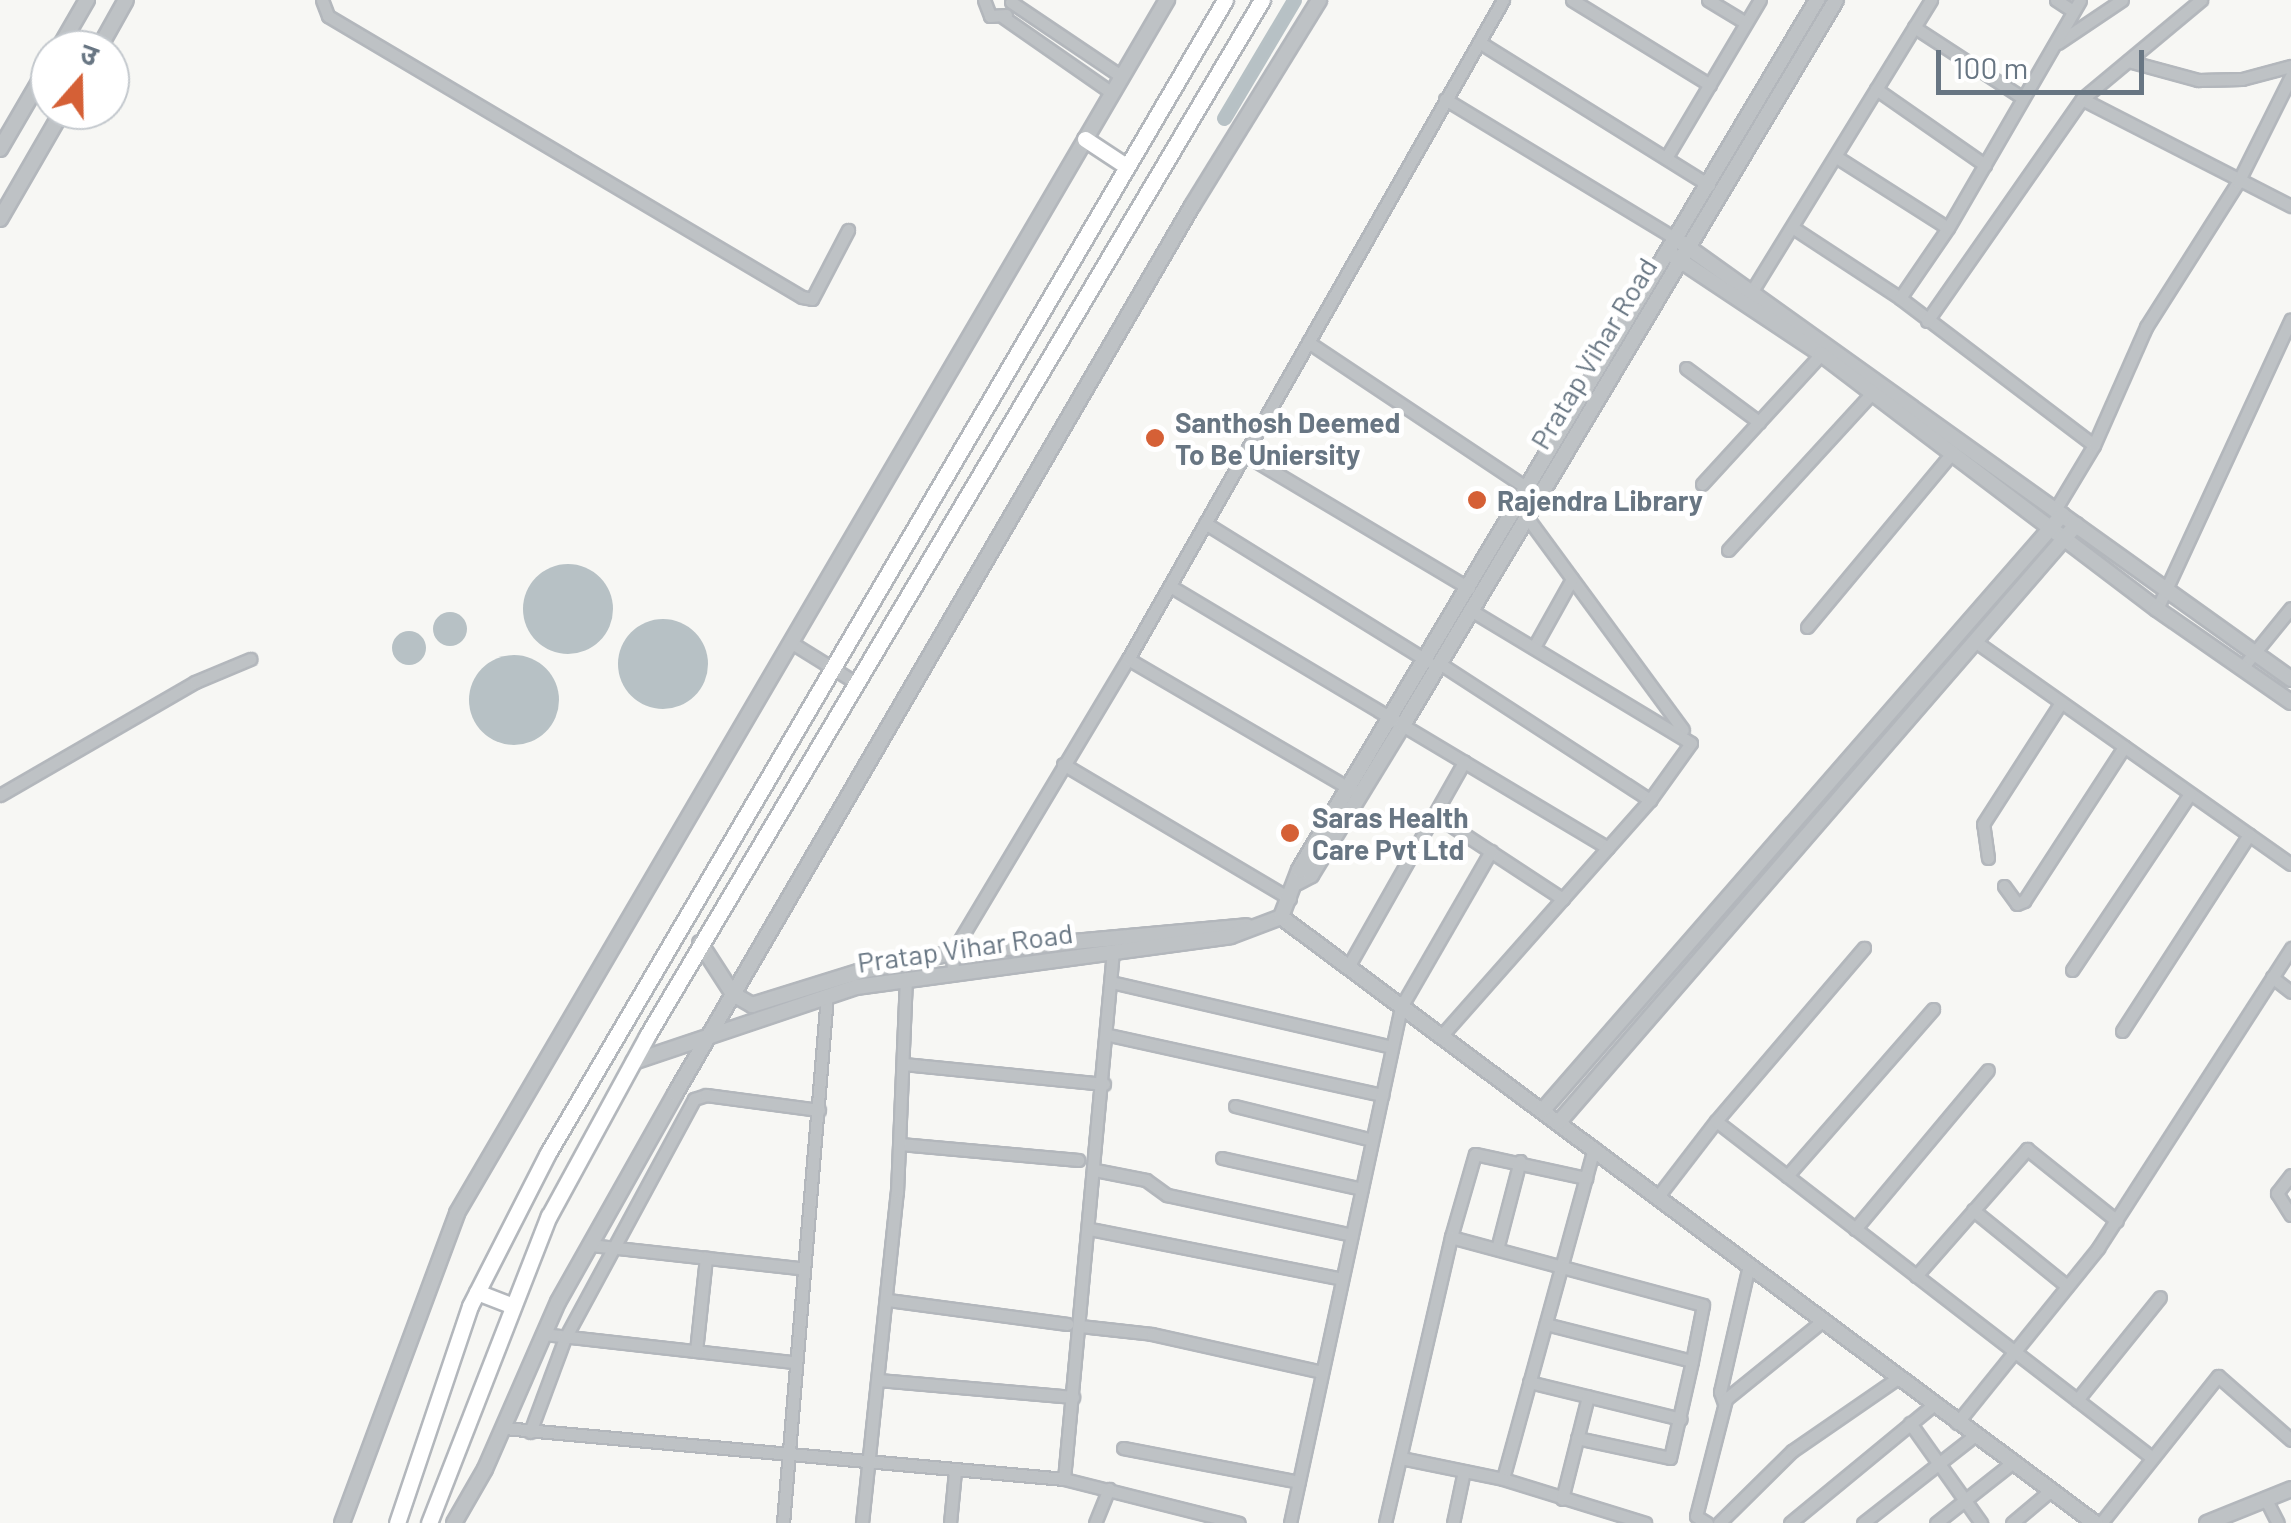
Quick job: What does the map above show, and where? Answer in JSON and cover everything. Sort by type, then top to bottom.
[{"type":"main road","points":[[397,1523],[476,1292],[548,1153],[1224,0]]},
{"type":"main road","points":[[429,1523],[549,1216],[633,1062],[853,681],[1262,0]]},
{"type":"main road","points":[[1085,139],[1126,166]]},
{"type":"main road","points":[[476,1292],[511,1306]]},
{"type":"street","points":[[70,30],[87,0]]},
{"type":"street","points":[[109,30],[126,0]]},
{"type":"street","points":[[322,0],[328,16],[802,297],[812,298],[848,230]]},
{"type":"street","points":[[984,0],[990,16],[1003,17],[1112,94]]},
{"type":"street","points":[[342,1523],[457,1213],[1168,0]]},
{"type":"street","points":[[454,1523],[504,1428],[543,1334],[590,1245],[680,1096],[733,994],[1192,206],[1320,0]]},
{"type":"street","points":[[953,970],[952,953],[1062,764],[1128,660],[1504,0]]},
{"type":"street","points":[[1572,0],[1710,85]]},
{"type":"street","points":[[1708,0],[1746,23]]},
{"type":"street","points":[[1666,158],[1760,0]]},
{"type":"street","name":"Pratap Vihar Road","points":[[1677,249],[1710,184],[1817,0]]},
{"type":"street","name":"Pratap Vihar Road","points":[[1298,882],[1310,874],[1399,723],[1469,588],[1527,488],[1836,0]]},
{"type":"street","points":[[1752,292],[1795,229],[1931,0]]},
{"type":"street","points":[[1900,298],[1948,228],[2077,5],[2056,0]]},
{"type":"street","points":[[2054,45],[2122,0]]},
{"type":"street","points":[[1928,321],[2082,100],[2201,0]]},
{"type":"street","points":[[1003,17],[1010,1],[1122,77]]},
{"type":"street","points":[[1914,28],[2023,98]]},
{"type":"street","points":[[1479,42],[1710,184]]},
{"type":"street","points":[[2128,61],[2198,80],[2242,80],[2291,66]]},
{"type":"street","points":[[1559,1122],[2051,529],[2094,445],[2146,327],[2238,182],[2291,76]]},
{"type":"street","points":[[1876,89],[1985,165]]},
{"type":"street","points":[[0,149],[30,97]]},
{"type":"street","points":[[1445,99],[1677,249],[1752,292],[2291,679]]},
{"type":"street","points":[[2082,100],[2291,206]]},
{"type":"street","points":[[0,219],[51,130]]},
{"type":"street","points":[[1838,158],[1948,228]]},
{"type":"street","points":[[1795,229],[1900,298],[2094,445]]},
{"type":"street","points":[[1677,249],[1953,452],[2157,609],[2291,702]]},
{"type":"street","points":[[2157,609],[2291,319]]},
{"type":"street","points":[[1308,342],[1527,488]]},
{"type":"street","points":[[1702,484],[1820,354]]},
{"type":"street","points":[[1686,368],[1759,422]]},
{"type":"street","name":"Pratap Vihar Road","points":[[1433,662],[1526,516],[1593,389]]},
{"type":"street","points":[[1728,550],[1871,394]]},
{"type":"street","points":[[1807,627],[1953,452]]},
{"type":"street","points":[[1244,454],[1469,588]]},
{"type":"street","points":[[1442,1036],[1650,800],[1689,750],[1688,738],[1526,516]]},
{"type":"street","points":[[1206,523],[1650,800]]},
{"type":"street","points":[[1544,1110],[1870,751],[1976,642],[2076,525]]},
{"type":"street","points":[[1534,646],[1572,579]]},
{"type":"street","points":[[1170,586],[1608,848]]},
{"type":"street","points":[[2242,668],[2291,608]]},
{"type":"street","points":[[1470,609],[1688,738]]},
{"type":"street","points":[[1976,642],[2291,864]]},
{"type":"street","points":[[792,643],[853,681]]},
{"type":"street","points":[[0,795],[195,682],[250,659]]},
{"type":"street","points":[[1128,660],[1352,790]]},
{"type":"street","points":[[1988,858],[1984,824],[2060,704]]},
{"type":"street","name":"Pratap Vihar Road","points":[[633,1062],[708,1040],[827,996],[906,978],[1231,936],[1281,916],[1298,882],[1299,870],[1399,723]]},
{"type":"street","points":[[2004,886],[2017,904],[2024,901],[2124,747]]},
{"type":"street","points":[[1348,967],[1464,762]]},
{"type":"street","points":[[1062,764],[1290,899]]},
{"type":"street","points":[[2072,970],[2188,794]]},
{"type":"street","points":[[1435,815],[1563,899]]},
{"type":"street","points":[[2122,1031],[2249,835]]},
{"type":"street","points":[[1290,1523],[1400,1007],[1491,851]]},
{"type":"street","points":[[1281,916],[1660,1195],[1956,1424],[2093,1522],[2218,1376],[2291,1440]]},
{"type":"street","name":"Pratap Vihar Road","points":[[733,994],[756,1004],[858,972],[952,953],[1253,927]]},
{"type":"street","points":[[700,943],[733,994]]},
{"type":"street","points":[[1660,1195],[1716,1121],[1864,948]]},
{"type":"street","points":[[1956,1424],[2117,1221],[2291,948]]},
{"type":"street","points":[[1064,1479],[1104,1084],[1113,951]]},
{"type":"street","points":[[2272,977],[2291,992]]},
{"type":"street","points":[[862,1523],[888,1300],[900,1144],[906,978]]},
{"type":"street","points":[[1112,982],[1392,1046]]},
{"type":"street","points":[[783,1523],[790,1455],[792,1362],[827,996]]},
{"type":"street","points":[[1787,1176],[1933,1009]]},
{"type":"street","points":[[1108,1035],[1382,1094]]},
{"type":"street","points":[[904,1064],[1104,1084]]},
{"type":"street","points":[[1855,1229],[1988,1070]]},
{"type":"street","points":[[530,1432],[565,1338],[694,1099],[706,1095],[819,1110]]},
{"type":"street","points":[[1234,1106],[1372,1140]]},
{"type":"street","points":[[1716,1121],[2151,1457]]},
{"type":"street","points":[[900,1144],[1078,1160]]},
{"type":"street","points":[[1503,1479],[1594,1148]]},
{"type":"street","points":[[1916,1276],[2027,1149],[2117,1221]]},
{"type":"street","points":[[1385,1523],[1451,1237],[1475,1154],[1520,1160],[1586,1178]]},
{"type":"street","points":[[1222,1158],[1362,1189]]},
{"type":"street","points":[[1497,1249],[1520,1160]]},
{"type":"street","points":[[1095,1170],[1146,1180],[1167,1194],[1352,1235]]},
{"type":"street","points":[[2291,1176],[2277,1193],[2291,1215]]},
{"type":"street","points":[[1973,1210],[2067,1286]]},
{"type":"street","points":[[1090,1229],[1342,1279]]},
{"type":"street","points":[[1451,1237],[1702,1302],[1670,1458],[1577,1438]]},
{"type":"street","points":[[590,1245],[800,1268]]},
{"type":"street","points":[[696,1352],[706,1258]]},
{"type":"street","points":[[1702,1522],[1724,1402],[1720,1392],[1749,1265]]},
{"type":"street","points":[[2077,1400],[2160,1297]]},
{"type":"street","points":[[888,1300],[1066,1324]]},
{"type":"street","points":[[1724,1402],[1822,1322]]},
{"type":"street","points":[[1546,1324],[1692,1361]]},
{"type":"street","points":[[1080,1326],[1152,1334],[1322,1372]]},
{"type":"street","points":[[543,1334],[792,1362]]},
{"type":"street","points":[[1719,1523],[1792,1452],[1898,1378]]},
{"type":"street","points":[[878,1380],[1073,1397]]},
{"type":"street","points":[[1530,1382],[1681,1419]]},
{"type":"street","points":[[1562,1500],[1588,1396]]},
{"type":"street","points":[[1790,1523],[1932,1406]]},
{"type":"street","points":[[1910,1423],[1942,1460],[1981,1523]]},
{"type":"street","points":[[504,1428],[1064,1479],[1239,1523]]},
{"type":"street","points":[[1863,1523],[1974,1436]]},
{"type":"street","points":[[1122,1448],[1299,1482]]},
{"type":"street","points":[[1401,1458],[1503,1479],[1645,1523]]},
{"type":"street","points":[[1936,1523],[2012,1464]]},
{"type":"street","points":[[950,1523],[955,1471]]},
{"type":"street","points":[[1453,1523],[1464,1471]]},
{"type":"street","points":[[1096,1523],[1109,1489]]},
{"type":"street","points":[[2207,1523],[2291,1489]]},
{"type":"street","points":[[2012,1523],[2050,1490]]},
{"type":"street","points":[[2265,1498],[2278,1523]]},
{"type":"shaded area","points":[[568,564],[585,567],[600,577],[610,592],[610,626],[600,641],[585,651],[568,654],[551,651],[536,641],[526,626],[523,609],[526,592],[536,577],[551,567]]},
{"type":"shaded area","points":[[450,612],[462,617],[467,629],[462,641],[450,646],[438,641],[433,629],[438,617]]},
{"type":"shaded area","points":[[663,619],[680,622],[695,632],[705,647],[705,681],[695,696],[680,706],[663,709],[646,706],[631,696],[621,681],[618,664],[621,647],[631,632],[646,622]]},
{"type":"shaded area","points":[[409,631],[421,636],[426,648],[421,660],[409,665],[397,660],[392,648],[397,636]]},
{"type":"shaded area","points":[[514,655],[531,658],[546,668],[556,683],[556,717],[546,732],[531,742],[514,745],[497,742],[482,732],[472,717],[469,700],[472,683],[482,668],[497,658]]},
{"type":"waterway","points":[[1224,118],[1294,0]]},
{"type":"place","name":"Santhosh Deemed To Be Uniersity","points":[[1155,438]]},
{"type":"place","name":"Rajendra Library","points":[[1477,500]]},
{"type":"place","name":"Saras Health Care Pvt Ltd","points":[[1290,833]]}]
